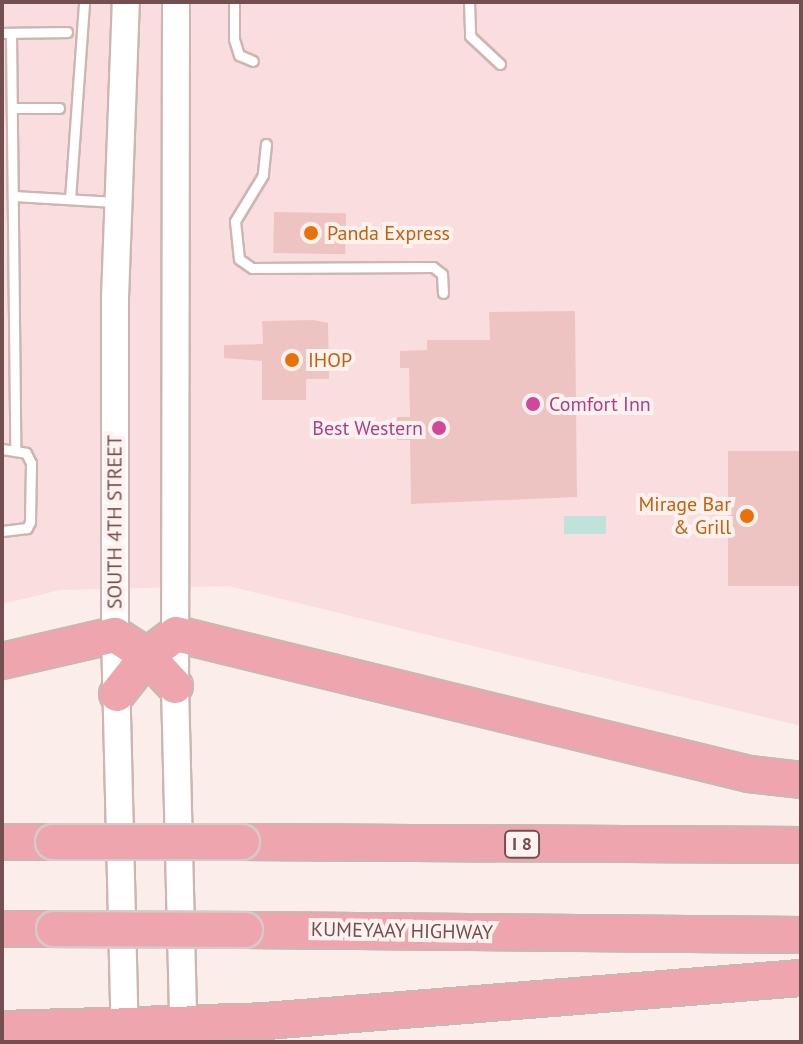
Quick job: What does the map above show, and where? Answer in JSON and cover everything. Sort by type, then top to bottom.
[{"type":"highway","points":[[117,694],[147,656],[176,634],[749,774],[801,780]]},
{"type":"highway","points":[[2,661],[115,635],[147,656],[175,686]]},
{"type":"highway","name":"I 8","points":[[2,842],[801,845]]},
{"type":"highway","name":"KUMEYAAY HIGHWAY","points":[[2,929],[801,935]]},
{"type":"highway","points":[[2,1029],[125,1035],[184,1033],[801,978]]},
{"type":"main road","name":"SOUTH 4TH STREET","points":[[125,1035],[115,635],[118,202],[126,2]]},
{"type":"main road","points":[[176,2],[175,686],[184,1033]]},
{"type":"lane","points":[[70,199],[84,2]]},
{"type":"lane","points":[[234,2],[234,39],[239,55],[253,61]]},
{"type":"lane","points":[[469,2],[470,36],[500,64]]},
{"type":"lane","points":[[15,449],[14,196],[7,33],[67,32]]},
{"type":"lane","points":[[12,108],[59,108]]},
{"type":"lane","points":[[266,144],[263,175],[235,221],[239,259],[252,268],[433,267],[442,274],[443,293]]},
{"type":"lane","points":[[14,196],[118,202]]},
{"type":"lane","points":[[2,449],[15,449],[31,463],[30,522],[27,528],[2,531]]},
{"type":"shaded area","points":[[2,2],[801,2],[801,726],[228,586],[60,590],[2,604]]},
{"type":"water","points":[[564,516],[606,516],[606,534],[564,534]]},
{"type":"building","name":"Panda Express","points":[[274,212],[346,213],[345,254],[273,253]]},
{"type":"building","points":[[575,311],[577,497],[411,504],[410,440],[397,440],[397,417],[410,417],[409,368],[400,368],[400,351],[427,350],[427,340],[490,340],[489,312]]},
{"type":"building","name":"IHOP","points":[[314,320],[328,323],[329,379],[306,379],[306,400],[262,400],[262,361],[224,358],[224,345],[263,344],[262,321]]},
{"type":"building","name":"Mirage Bar & Grill","points":[[728,451],[801,451],[801,586],[728,586]]},
{"type":"place","name":"Panda Express","points":[[311,233]]},
{"type":"place","name":"IHOP","points":[[292,360]]},
{"type":"place","name":"Comfort Inn","points":[[533,404]]},
{"type":"place","name":"Best Western","points":[[439,428]]},
{"type":"place","name":"Mirage Bar & Grill","points":[[747,516]]}]
